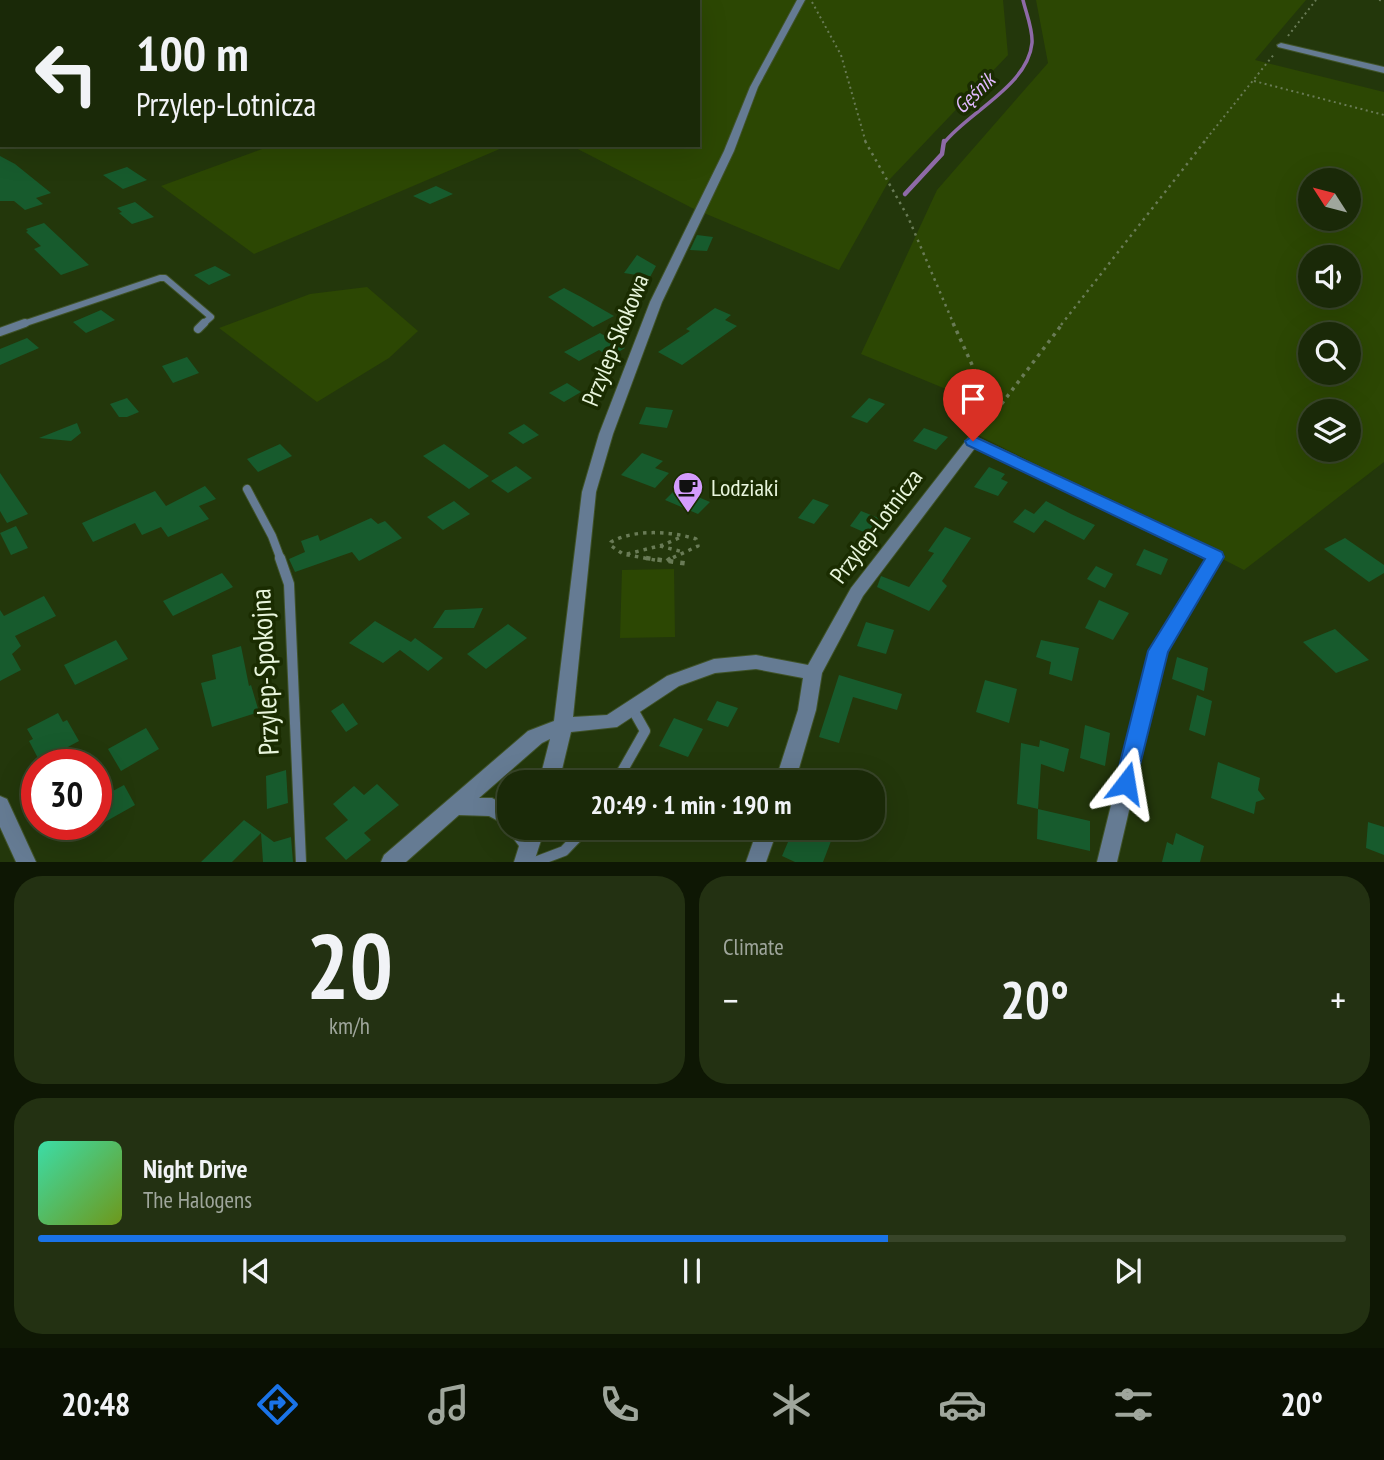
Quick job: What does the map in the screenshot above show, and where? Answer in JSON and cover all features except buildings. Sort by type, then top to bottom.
[{"type":"street","name":"Przylep-Skokowa","points":[[551,770],[563,725],[589,492],[606,434],[651,313],[729,151],[754,87],[802,0]]},
{"type":"street","points":[[1281,45],[1384,70]]},
{"type":"street","points":[[973,441],[1215,557],[1158,651],[1107,862]]},
{"type":"street","name":"Przylep-Lotnicza","points":[[789,770],[807,710],[813,673],[857,592],[973,441]]},
{"type":"street","points":[[391,862],[535,737],[563,725],[610,722],[673,681],[713,666],[757,662],[813,673]]},
{"type":"street","points":[[0,805],[26,862]]},
{"type":"street","points":[[455,806],[492,807],[497,810]]},
{"type":"street","points":[[756,862],[764,840]]},
{"type":"lane","points":[[0,332],[160,278],[165,278],[211,317],[198,329]]},
{"type":"lane","name":"Przylep-Spokojna","points":[[247,489],[272,536],[289,584],[301,862]]},
{"type":"lane","points":[[623,770],[645,732],[632,708]]},
{"type":"lane","points":[[531,849],[548,860],[564,852],[575,840]]},
{"type":"path","points":[[811,0],[841,55],[867,148],[908,218],[994,413]]},
{"type":"path","points":[[973,441],[1138,224],[1254,82],[1316,0]]},
{"type":"path","points":[[1379,0],[1384,1]]},
{"type":"path","points":[[1254,82],[1384,115]]},
{"type":"path","points":[[667,561],[698,546],[696,539],[684,535],[630,535],[615,538],[610,545],[625,554],[667,561],[690,564]]},
{"type":"path","points":[[625,554],[658,546],[684,535]]},
{"type":"path","points":[[658,546],[683,552]]},
{"type":"green space","points":[[700,0],[1003,0],[1008,55],[890,179],[839,270],[692,208],[574,147],[700,147]]},
{"type":"green space","points":[[1036,0],[1306,0],[1255,60],[1384,92],[1384,462],[1244,570],[970,431],[981,413],[975,401],[861,354],[937,190],[1048,63]]},
{"type":"green space","points":[[268,147],[504,147],[254,254],[161,186]]},
{"type":"green space","points":[[367,287],[418,331],[389,358],[317,402],[219,328],[310,294]]},
{"type":"green space","points":[[674,569],[675,637],[620,638],[622,570]]},
{"type":"waterway","name":"Gęśnik","points":[[944,143],[1020,73],[1032,43],[1023,0]]},
{"type":"waterway","name":"Gęśnik","points":[[905,194],[942,154],[944,141]]},
{"type":"place","name":"Lodziaki","points":[[688,514]]},
{"type":"route","points":[[973,441],[1215,557],[1158,651],[1126,783]]}]
